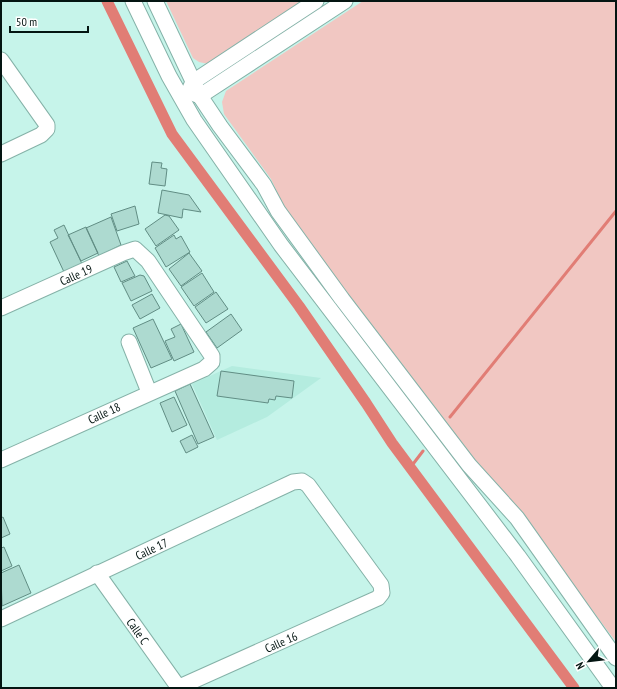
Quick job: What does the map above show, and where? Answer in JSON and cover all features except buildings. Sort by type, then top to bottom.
[{"type":"street","points":[[133,1],[169,76],[194,120],[282,245],[554,604],[612,688]]},
{"type":"street","points":[[155,1],[194,90],[264,185],[283,217],[342,299],[469,465],[517,518],[616,658]]},
{"type":"street","points":[[194,120],[189,107],[194,90],[316,1]]},
{"type":"street","points":[[169,76],[178,85],[194,90],[345,1]]},
{"type":"street","points":[[1,60],[45,120],[47,129],[41,135],[1,154]]},
{"type":"street","name":"Calle 19","points":[[1,308],[135,249],[148,261],[212,356],[212,362],[207,366]]},
{"type":"street","points":[[129,342],[149,392]]},
{"type":"street","name":"Calle 18","points":[[1,460],[207,366]]},
{"type":"street","name":"Calle 17","points":[[1,619],[293,482],[302,481],[308,485],[381,585],[382,593]]},
{"type":"street","name":"Calle C","points":[[97,573],[178,688]]},
{"type":"street","name":"Calle 16","points":[[178,688],[378,598],[382,593]]},
{"type":"street","points":[[554,604],[572,617],[593,625]]},
{"type":"street","points":[[593,625],[594,649],[602,673]]},
{"type":"shaded area","points":[[166,1],[305,1],[208,64],[199,62],[193,58]]},
{"type":"shaded area","points":[[363,1],[616,1],[616,642],[533,531],[497,493],[359,310],[285,209],[271,179],[224,114],[222,102],[226,91]]},
{"type":"shaded area","points":[[232,366],[321,378],[267,417],[217,440],[192,384]]},
{"type":"waterway","points":[[107,1],[172,134],[299,306],[392,443],[574,688]]},
{"type":"waterway","points":[[450,417],[616,211]]},
{"type":"waterway","points":[[410,468],[423,451]]}]
